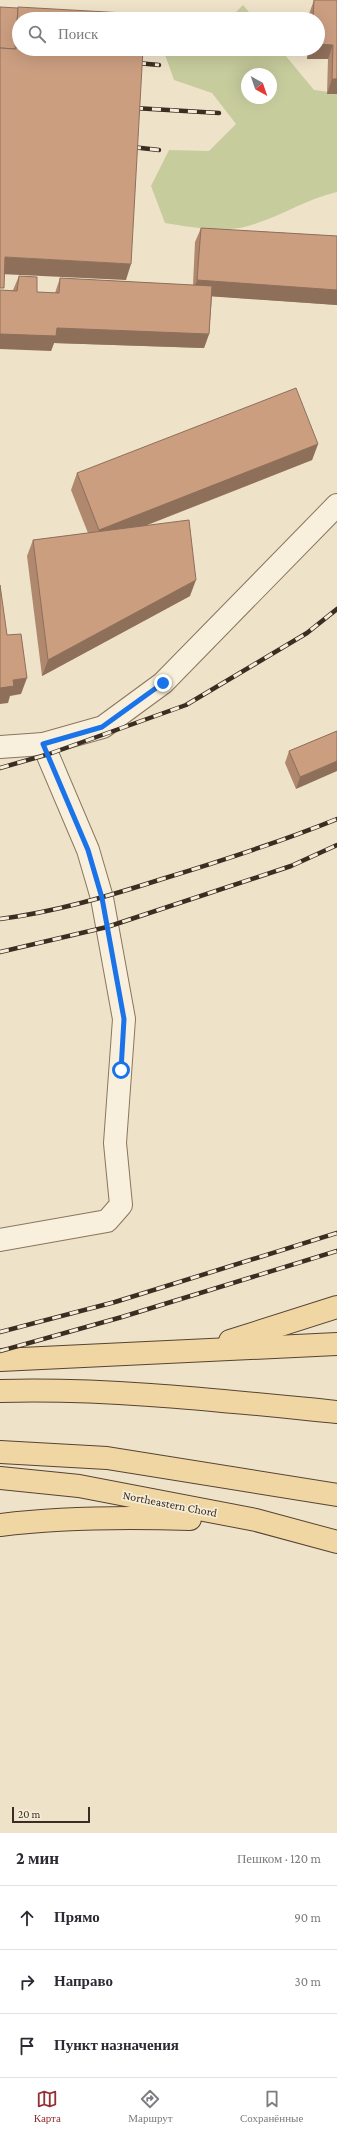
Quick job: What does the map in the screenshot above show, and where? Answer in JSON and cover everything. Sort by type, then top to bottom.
[{"type":"main road","points":[[200,1350],[337,1307]]},
{"type":"main road","points":[[0,1360],[337,1344]]},
{"type":"main road","points":[[0,1391],[44,1390],[195,1398],[337,1412]]},
{"type":"main road","points":[[0,1452],[107,1458],[337,1495]]},
{"type":"main road","name":"Northeastern Chord","points":[[0,1478],[79,1486],[256,1520],[337,1542]]},
{"type":"main road","points":[[0,1525],[27,1522],[133,1517],[256,1520]]},
{"type":"lane","points":[[0,747],[43,744],[102,727],[163,683],[337,504]]},
{"type":"lane","points":[[0,1240],[107,1221],[121,1205],[115,1143],[124,1019],[102,898],[88,850],[43,744]]},
{"type":"green space","points":[[243,5],[249,12],[236,12]]},
{"type":"green space","points":[[165,56],[286,56],[314,90],[337,93],[337,192],[314,199],[259,223],[239,228],[207,229],[165,223],[151,186],[169,150],[209,151],[236,124],[212,93],[174,80]]},
{"type":"building","points":[[314,0],[337,0],[337,79],[332,79],[333,45],[325,44],[325,12],[313,12]]},
{"type":"building","points":[[0,7],[18,8],[18,12],[12,12],[12,49],[0,48]]},
{"type":"building","points":[[18,7],[107,12],[18,12]]},
{"type":"building","points":[[0,48],[12,49],[12,56],[143,56],[131,264],[5,257],[4,288],[0,288]]},
{"type":"building","points":[[201,228],[337,236],[337,290],[197,280]]},
{"type":"building","points":[[19,276],[37,277],[37,292],[59,293],[60,278],[212,286],[209,334],[57,328],[56,336],[0,334],[0,290],[17,291]]},
{"type":"building","points":[[296,388],[318,444],[99,530],[77,473]]},
{"type":"building","points":[[189,520],[196,580],[48,660],[33,540]]},
{"type":"building","points":[[0,585],[7,635],[21,634],[27,678],[13,680],[14,686],[0,688]]},
{"type":"building","points":[[337,731],[337,761],[300,777],[289,751]]},
{"type":"railway","points":[[137,63],[159,65]]},
{"type":"railway","points":[[134,108],[219,113]]},
{"type":"railway","points":[[132,147],[159,150]]},
{"type":"railway","points":[[0,768],[49,754],[186,705],[307,633],[337,609]]},
{"type":"railway","points":[[0,919],[82,903],[250,851],[337,819]]},
{"type":"railway","points":[[0,952],[107,927],[291,866],[337,845]]},
{"type":"railway","points":[[0,1332],[115,1302],[337,1233]]},
{"type":"railway","points":[[0,1351],[122,1317],[337,1251]]},
{"type":"route","points":[[121,1070],[124,1019],[102,898],[88,850],[49,754],[43,744],[102,727],[163,683]]}]
